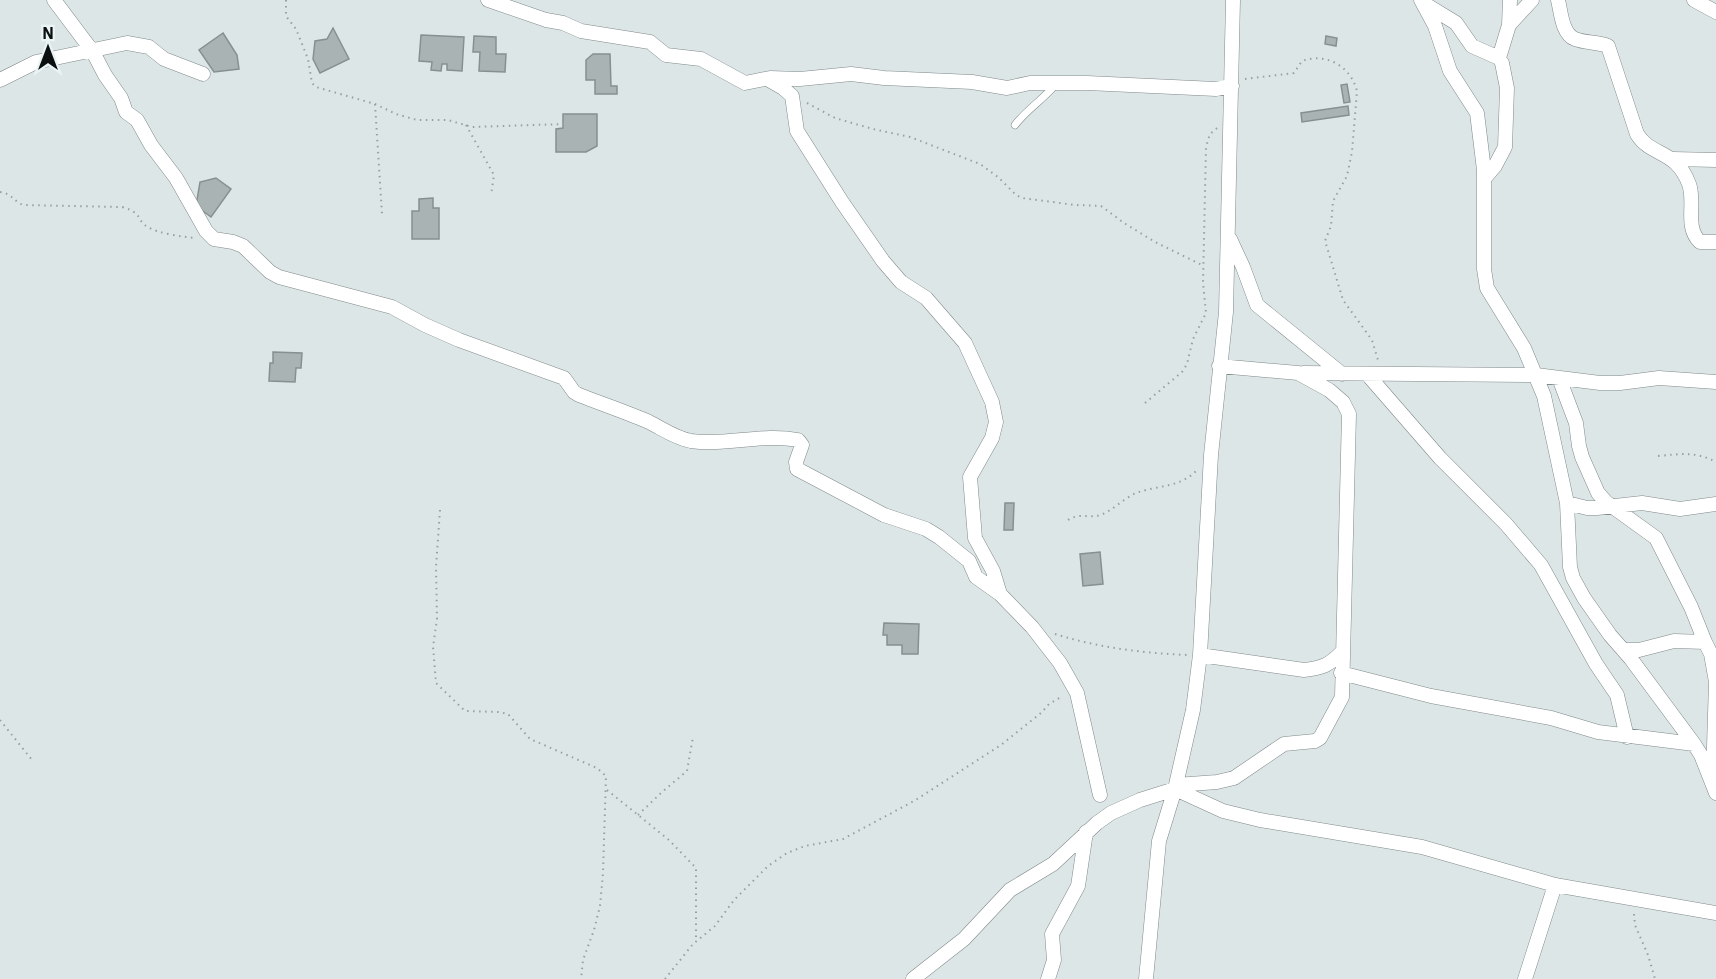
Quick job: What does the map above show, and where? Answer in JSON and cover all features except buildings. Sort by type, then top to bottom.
[{"type":"street","points":[[54,0],[93,52],[121,98],[126,112],[141,126],[151,145],[176,178],[206,231],[214,239],[243,246],[279,277],[392,307],[459,340],[564,378],[579,395],[649,422],[674,436],[712,442],[765,437],[798,440],[802,445],[796,462],[797,469],[884,515],[926,529],[939,537],[969,561],[976,577],[1000,594],[1032,627],[1065,671],[1076,690],[1082,708],[1100,795]]},
{"type":"street","points":[[488,0],[546,20],[563,23],[581,31],[651,42],[666,55],[701,59],[742,82],[851,74],[884,78],[972,82],[1007,88],[1030,83],[1087,83],[1216,89],[1232,86]]},
{"type":"street","points":[[1146,979],[1159,841],[1176,787],[1193,710],[1200,655],[1211,455],[1226,312],[1233,0]]},
{"type":"street","points":[[1484,179],[1495,166],[1505,147],[1507,88],[1499,58],[1509,25],[1510,0]]},
{"type":"street","points":[[1509,25],[1532,0]]},
{"type":"street","points":[[1558,0],[1565,27],[1570,36],[1608,46],[1641,141],[1673,159],[1682,170],[1690,186],[1692,231],[1700,242],[1716,242]]},
{"type":"street","points":[[1694,0],[1716,12]]},
{"type":"street","points":[[1423,2],[1456,23],[1472,46],[1499,58]]},
{"type":"street","points":[[1423,2],[1435,26],[1450,71],[1477,113],[1482,140],[1484,269],[1487,288],[1524,348],[1544,396],[1567,503],[1570,567],[1573,578],[1584,598],[1695,744],[1714,785]]},
{"type":"street","points":[[0,80],[36,62],[52,57],[93,52],[107,46],[127,43],[149,47],[164,59],[203,74]]},
{"type":"street","points":[[767,79],[787,91],[794,101],[797,131],[842,202],[895,275],[901,282],[926,298],[965,343],[992,402],[996,422],[992,438],[969,477],[975,538],[993,571],[1000,594]]},
{"type":"street","points":[[1673,159],[1716,160]]},
{"type":"street","points":[[1228,235],[1257,305],[1342,374]]},
{"type":"street","points":[[1219,366],[1298,373],[1536,375],[1600,383],[1659,378],[1716,382]]},
{"type":"street","points":[[913,979],[964,939],[1010,890],[1053,864],[1086,832],[1111,813],[1176,787],[1234,778],[1284,744],[1315,741],[1320,738],[1341,700],[1349,414],[1343,402],[1329,390],[1298,373]]},
{"type":"street","points":[[1367,374],[1440,459],[1506,524],[1541,565],[1596,664],[1617,695],[1627,737]]},
{"type":"street","points":[[1559,378],[1576,423],[1582,457],[1598,493],[1656,538],[1691,607],[1713,659],[1716,701],[1714,785]]},
{"type":"street","points":[[1567,503],[1587,508],[1641,503],[1680,509],[1716,504]]},
{"type":"street","points":[[1623,650],[1640,650],[1674,641],[1705,642]]},
{"type":"street","points":[[1200,655],[1304,670],[1321,668],[1330,664],[1342,652]]},
{"type":"street","points":[[1341,673],[1431,696],[1551,718],[1598,732],[1695,744]]},
{"type":"street","points":[[1176,787],[1223,811],[1260,820],[1422,847],[1555,885],[1716,913]]},
{"type":"street","points":[[1048,979],[1054,960],[1052,934],[1078,886],[1086,832]]},
{"type":"street","points":[[1525,979],[1555,885]]},
{"type":"lane","points":[[1015,124],[1057,83]]},
{"type":"path","points":[[286,0],[286,16],[296,29],[308,59],[314,86],[375,104],[396,114],[417,120],[448,120],[472,127],[564,124]]},
{"type":"path","points":[[1232,69],[1246,79],[1294,73],[1302,61],[1322,60],[1339,64],[1346,69],[1355,83],[1357,91],[1352,152],[1347,176],[1333,201],[1333,216],[1325,241],[1343,300],[1372,340],[1383,374]]},
{"type":"path","points":[[787,91],[835,118],[910,136],[980,164],[998,177],[1016,195],[1023,198],[1101,206],[1155,242],[1204,266]]},
{"type":"path","points":[[375,104],[382,214]]},
{"type":"path","points":[[1144,403],[1177,377],[1187,364],[1193,339],[1206,313],[1204,266],[1206,147],[1213,131],[1232,117]]},
{"type":"path","points":[[466,125],[494,175],[491,195]]},
{"type":"path","points":[[0,192],[10,194],[23,205],[122,207],[135,211],[148,228],[178,236],[214,239]]},
{"type":"path","points":[[1658,456],[1694,453],[1704,455],[1716,462]]},
{"type":"path","points":[[1068,520],[1077,515],[1101,515],[1137,493],[1189,479],[1211,455]]},
{"type":"path","points":[[440,510],[436,567],[437,619],[433,647],[436,683],[465,711],[508,714],[527,736],[537,743],[597,768],[606,776],[600,906],[583,960],[581,979]]},
{"type":"path","points":[[1032,627],[1073,640],[1141,653],[1200,655]]},
{"type":"path","points":[[665,979],[696,941],[720,920],[758,873],[777,859],[805,846],[843,839],[914,801],[1001,745],[1049,704],[1076,690]]},
{"type":"path","points":[[0,720],[32,760]]},
{"type":"path","points":[[638,815],[687,771],[693,737]]},
{"type":"path","points":[[607,790],[669,840],[696,868],[696,941]]},
{"type":"path","points":[[1633,898],[1635,925],[1655,979]]}]
